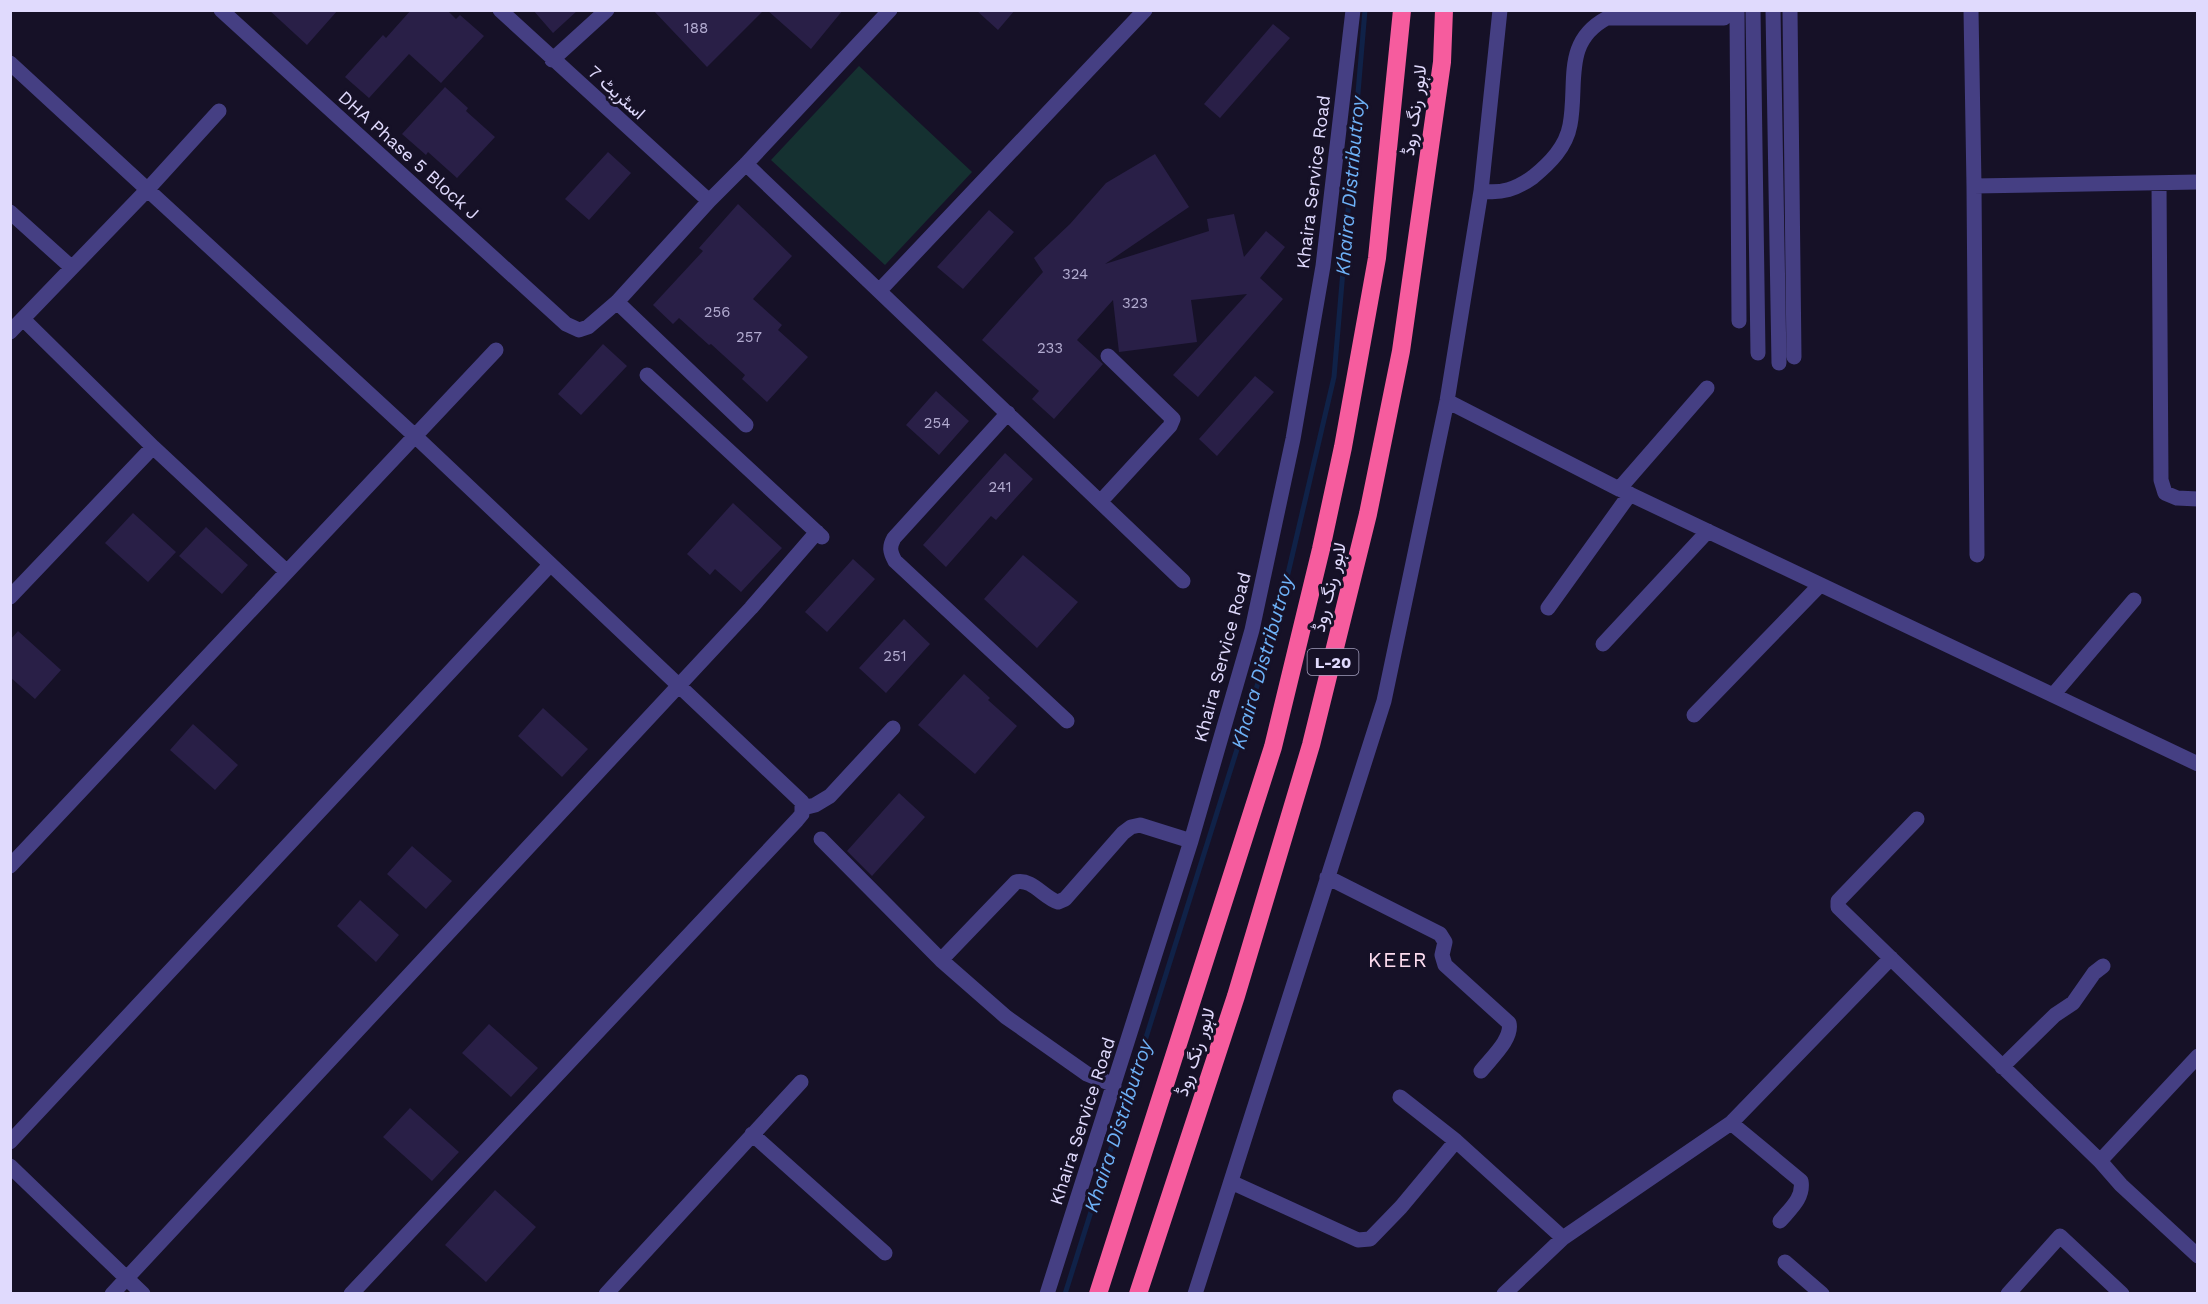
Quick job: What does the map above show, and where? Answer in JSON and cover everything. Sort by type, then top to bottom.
[{"type":"highway","name":"لاہور رنگ روڈ","points":[[1098,1293],[1273,747],[1322,549],[1377,258],[1402,10]]},
{"type":"highway","name":"لاہور رنگ روڈ","points":[[1138,1293],[1236,996],[1332,666],[1368,514],[1401,351],[1442,62],[1444,10]]},
{"type":"street","name":"DHA Phase 5 Block J","points":[[221,10],[572,328],[579,330],[588,327],[617,302]]},
{"type":"street","name":"اسٹریٹ 7","points":[[501,10],[552,60],[709,201]]},
{"type":"street","points":[[552,60],[607,10]]},
{"type":"street","points":[[746,425],[617,302],[890,10]]},
{"type":"street","points":[[880,290],[1145,10]]},
{"type":"street","name":"Khaira Service Road","points":[[1047,1293],[1191,841],[1252,630],[1293,439],[1323,266],[1353,10]]},
{"type":"street","points":[[1195,1293],[1384,701],[1447,401],[1481,191],[1500,10]]},
{"type":"street","points":[[1481,191],[1496,193],[1509,191],[1526,182],[1557,154],[1570,126],[1576,52],[1583,36],[1593,25],[1607,18],[1724,18],[1734,10]]},
{"type":"street","points":[[1734,10],[1739,321]]},
{"type":"street","points":[[1753,10],[1758,353]]},
{"type":"street","points":[[1773,10],[1779,363]]},
{"type":"street","points":[[1790,10],[1794,357]]},
{"type":"street","points":[[1971,10],[1977,555]]},
{"type":"street","points":[[10,63],[415,436],[799,798],[803,808],[797,820],[351,1293]]},
{"type":"street","points":[[10,332],[147,190],[219,111]]},
{"type":"street","points":[[746,164],[1183,581]]},
{"type":"street","points":[[1974,186],[2198,182]]},
{"type":"street","points":[[2159,183],[2161,480],[2165,493],[2177,498],[2198,499]]},
{"type":"street","points":[[10,212],[71,267]]},
{"type":"street","points":[[23,319],[153,447],[286,571]]},
{"type":"street","points":[[10,866],[496,350]]},
{"type":"street","points":[[1101,501],[1170,426],[1173,419],[1108,356]]},
{"type":"street","points":[[111,1293],[820,534],[647,375]]},
{"type":"street","points":[[1548,608],[1624,492],[1707,388]]},
{"type":"street","points":[[1447,401],[1624,492],[2198,764]]},
{"type":"street","points":[[1008,413],[894,538],[891,544],[891,554],[895,561],[1067,721]]},
{"type":"street","points":[[10,597],[153,447]]},
{"type":"street","points":[[1603,644],[1708,531]]},
{"type":"street","points":[[10,1142],[550,565]]},
{"type":"street","points":[[1694,715],[1820,585]]},
{"type":"street","points":[[2053,695],[2134,600]]},
{"type":"street","points":[[803,808],[815,805],[830,796],[893,728]]},
{"type":"street","points":[[1917,819],[1837,904],[2100,1161],[2121,1185],[2198,1256]]},
{"type":"street","points":[[941,960],[1016,882],[1022,880],[1028,883],[1052,900],[1058,902],[1065,899],[1123,833],[1131,827],[1140,825],[1191,841]]},
{"type":"street","points":[[821,839],[941,960],[1006,1017],[1087,1074],[1114,1085]]},
{"type":"street","points":[[1328,877],[1440,934],[1444,942],[1442,955],[1445,965],[1509,1023],[1508,1036],[1481,1071]]},
{"type":"street","points":[[1504,1293],[1563,1238],[1731,1123],[1891,958]]},
{"type":"street","points":[[2002,1067],[2055,1015],[2073,1003],[2094,973],[2103,966]]},
{"type":"street","points":[[2100,1161],[2198,1056]]},
{"type":"street","points":[[606,1293],[801,1082]]},
{"type":"street","points":[[1400,1096],[1456,1141],[1563,1238]]},
{"type":"street","points":[[1731,1123],[1801,1181],[1803,1190],[1780,1221]]},
{"type":"street","points":[[752,1134],[885,1253]]},
{"type":"street","points":[[1231,1182],[1358,1240],[1370,1239],[1401,1207],[1456,1141]]},
{"type":"street","points":[[10,1166],[143,1293]]},
{"type":"street","points":[[2008,1293],[2060,1236],[2122,1293]]},
{"type":"street","points":[[1785,1262],[1822,1293]]},
{"type":"green space","points":[[859,66],[972,172],[885,265],[771,160]]},
{"type":"building","points":[[269,10],[338,10],[307,45]]},
{"type":"building","points":[[411,10],[447,10],[456,19],[460,15],[484,36],[441,83],[409,54],[369,98],[345,77],[383,35],[386,38]]},
{"type":"building","points":[[533,10],[578,10],[553,33]]},
{"type":"building","points":[[653,10],[764,10],[707,67]]},
{"type":"building","points":[[767,10],[843,10],[811,49]]},
{"type":"building","points":[[976,10],[1015,10],[998,30]]},
{"type":"building","points":[[1273,24],[1290,38],[1220,118],[1204,104]]},
{"type":"building","points":[[445,87],[468,108],[466,111],[495,137],[457,178],[428,152],[426,155],[402,134]]},
{"type":"building","points":[[608,152],[631,173],[589,220],[565,199]]},
{"type":"building","points":[[1155,154],[1189,207],[1105,264],[1209,231],[1207,219],[1234,214],[1244,257],[1266,231],[1285,247],[1260,278],[1283,299],[1198,397],[1173,375],[1247,294],[1191,300],[1197,342],[1119,352],[1113,300],[1077,340],[1103,364],[1054,419],[1032,399],[1039,391],[982,340],[1043,272],[1034,258],[1070,224],[1106,183]]},
{"type":"building","points":[[738,204],[792,256],[753,299],[782,325],[778,330],[808,357],[767,402],[742,379],[745,375],[711,344],[709,345],[679,318],[673,324],[653,305],[703,251],[699,248]]},
{"type":"building","points":[[989,210],[1014,232],[963,289],[937,267]]},
{"type":"building","points":[[603,344],[627,366],[581,415],[558,394]]},
{"type":"building","points":[[1255,376],[1274,392],[1217,456],[1199,439]]},
{"type":"building","points":[[936,391],[969,421],[939,455],[906,425]]},
{"type":"building","points":[[1005,453],[1033,479],[996,520],[991,516],[946,567],[923,545]]},
{"type":"building","points":[[733,503],[782,548],[741,592],[715,569],[710,575],[687,554]]},
{"type":"building","points":[[133,513],[176,552],[148,582],[105,543]]},
{"type":"building","points":[[206,527],[248,565],[222,594],[179,556]]},
{"type":"building","points":[[1023,555],[1078,602],[1037,648],[984,599]]},
{"type":"building","points":[[853,559],[875,579],[827,632],[805,612]]},
{"type":"building","points":[[904,619],[930,644],[886,693],[859,668]]},
{"type":"building","points":[[18,631],[61,670],[35,699],[10,677],[10,640]]},
{"type":"building","points":[[964,674],[1017,726],[975,774],[918,725]]},
{"type":"building","points":[[543,708],[588,749],[562,777],[518,736]]},
{"type":"building","points":[[193,724],[238,765],[215,790],[170,750]]},
{"type":"building","points":[[899,793],[925,817],[872,876],[847,851]]},
{"type":"building","points":[[412,846],[452,881],[426,909],[387,874]]},
{"type":"building","points":[[360,900],[399,935],[376,962],[337,926]]},
{"type":"building","points":[[489,1024],[538,1068],[511,1097],[462,1053]]},
{"type":"building","points":[[410,1108],[459,1152],[432,1181],[383,1137]]},
{"type":"building","points":[[495,1190],[536,1227],[486,1282],[445,1245]]},
{"type":"waterway","name":"Khaira Distributroy","points":[[1065,1294],[1275,629],[1334,377],[1365,10]]},
{"type":"district","name":"KEER","points":[[1398,959]]}]
